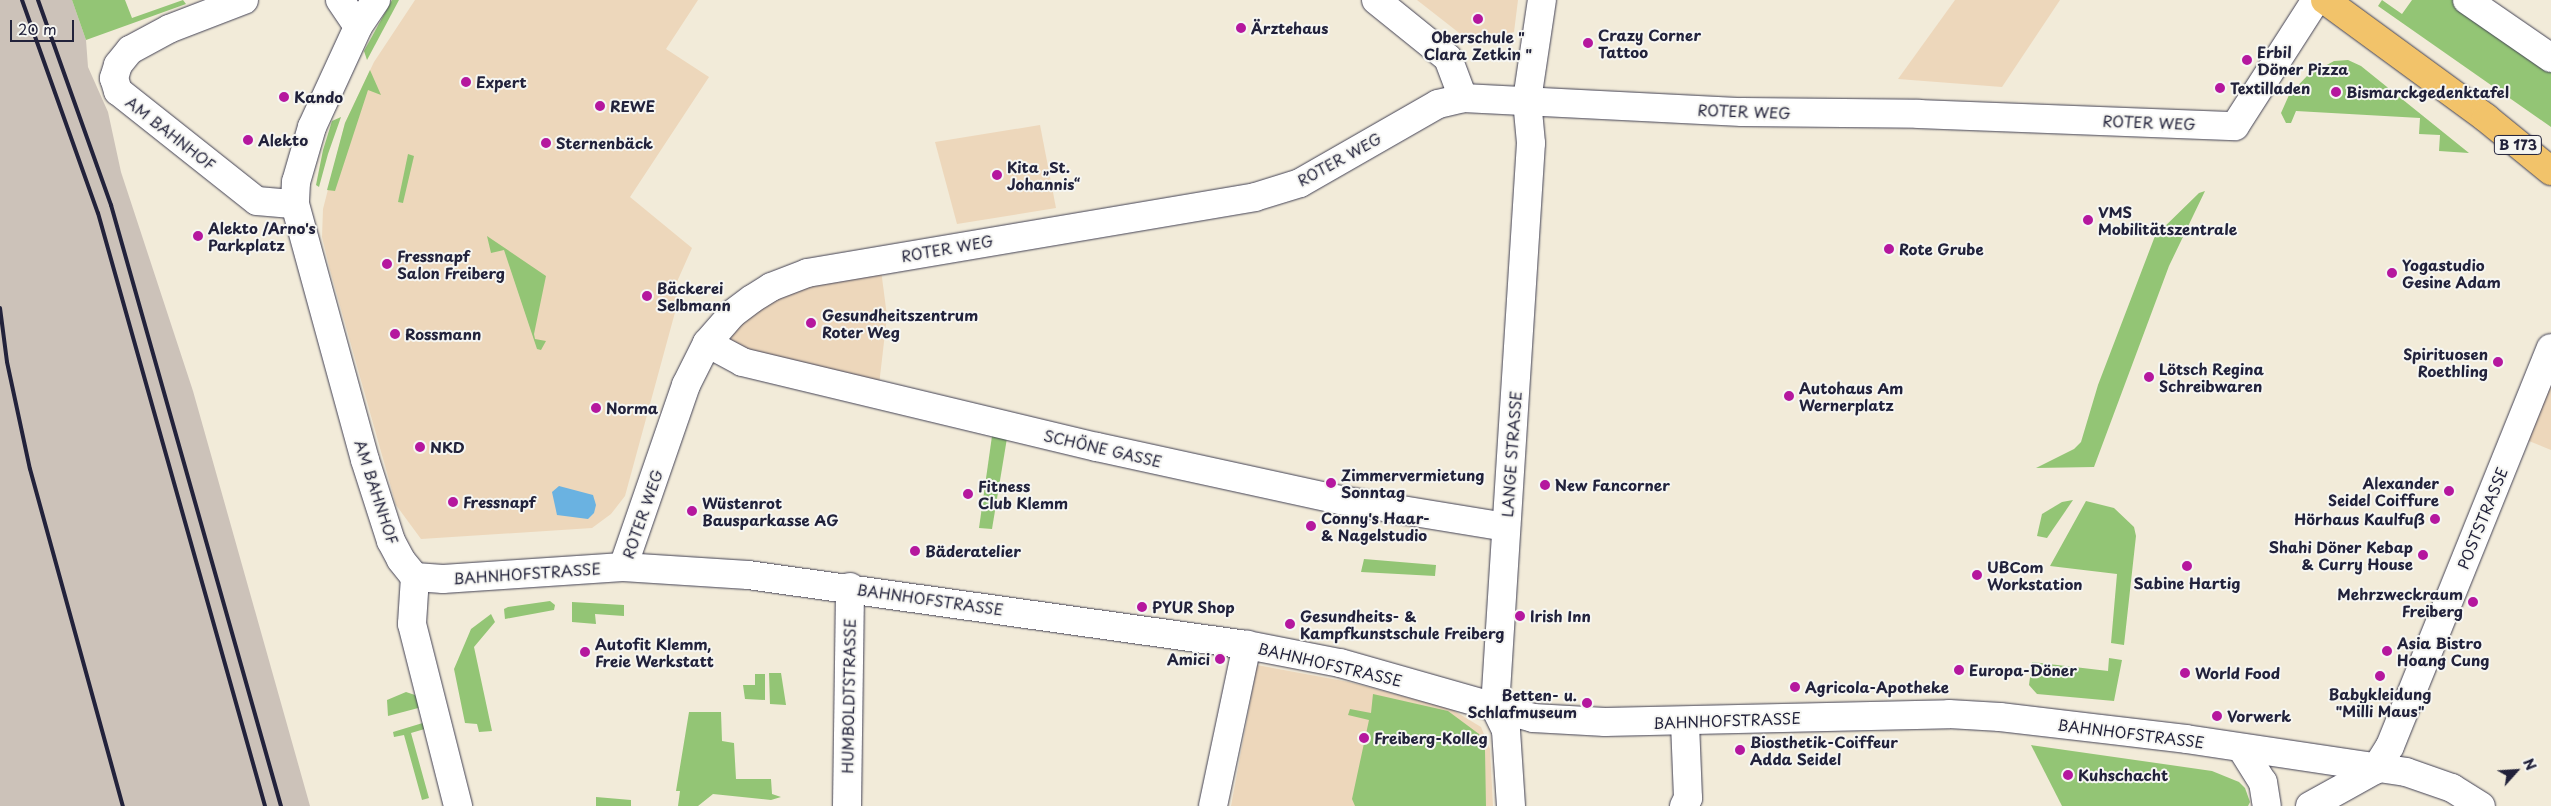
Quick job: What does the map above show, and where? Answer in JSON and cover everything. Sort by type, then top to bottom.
[{"type":"main road","name":"B 173","points":[[2325,0],[2486,118],[2551,171]]},
{"type":"street","name":"AM BAHNHOF","points":[[244,0],[169,29],[130,50],[118,64],[114,78],[118,91],[257,201],[295,204]]},
{"type":"street","points":[[340,0],[358,27]]},
{"type":"street","name":"AM BAHNHOF","points":[[376,0],[358,27],[312,127],[296,182],[295,204],[365,460],[391,541],[401,560],[415,577]]},
{"type":"street","points":[[1376,0],[1448,58],[1463,98]]},
{"type":"street","name":"LANGE STRASSE","points":[[1510,806],[1506,730],[1495,707],[1530,151],[1527,100],[1542,0]]},
{"type":"street","name":"ROTER WEG","points":[[623,567],[686,385],[707,343],[732,314],[752,299],[771,287],[807,273],[1255,197],[1300,183],[1438,104],[1463,98],[1742,112],[1919,114],[2235,126],[2316,0]]},
{"type":"street","points":[[2467,0],[2551,58]]},
{"type":"street","name":"SCHÖNE GASSE","points":[[707,343],[742,362],[1097,447],[1341,500],[1506,527]]},
{"type":"street","name":"POSTSTRASSE","points":[[2376,770],[2390,746],[2551,348]]},
{"type":"street","name":"BAHNHOFSTRASSE","points":[[415,577],[444,579],[623,567],[748,575],[850,587],[1247,645],[1340,663],[1533,718],[1685,722],[1949,714],[2000,717],[2242,749],[2419,776],[2452,788],[2481,806]]},
{"type":"street","points":[[415,577],[412,624],[458,806]]},
{"type":"street","name":"HUMBOLDTSTRASSE","points":[[847,806],[850,587]]},
{"type":"street","points":[[1214,806],[1247,645]]},
{"type":"street","points":[[1684,806],[1688,798],[1685,722]]},
{"type":"street","points":[[2242,749],[2263,782],[2267,806]]},
{"type":"street","points":[[2310,806],[2376,770]]},
{"type":"shaded area","points":[[0,0],[72,0],[86,40],[88,67],[108,112],[121,172],[193,391],[310,806],[0,806]]},
{"type":"shaded area","points":[[415,0],[698,0],[666,49],[709,77],[630,197],[692,248],[676,284],[677,305],[625,496],[611,514],[592,528],[421,539],[396,505],[330,270],[322,237],[323,209],[345,123],[374,62]]},
{"type":"shaded area","name":"Oberschule \" Clara Zetkin \"","points":[[1417,0],[1518,0],[1514,32],[1472,43]]},
{"type":"shaded area","points":[[1955,0],[2060,0],[2002,87],[1898,79]]},
{"type":"shaded area","name":"Kita „St. Johannis“","points":[[1040,125],[1056,208],[957,224],[935,142]]},
{"type":"shaded area","name":"Gesundheitszentrum Roter Weg","points":[[881,270],[887,316],[879,385],[745,356],[731,341],[732,330],[775,294]]},
{"type":"shaded area","points":[[2551,375],[2551,450],[2524,439]]},
{"type":"shaded area","name":"Freiberg-Kolleg","points":[[1257,665],[1349,682],[1451,709],[1481,727],[1490,749],[1493,806],[1231,806]]},
{"type":"green space","points":[[72,0],[125,0],[132,18],[183,0],[186,4],[86,40]]},
{"type":"green space","points":[[392,0],[399,0],[367,60],[364,51]]},
{"type":"green space","points":[[2382,0],[2402,14],[2412,0],[2455,0],[2551,67],[2551,127],[2378,6]]},
{"type":"green space","points":[[2348,60],[2361,66],[2469,153],[2439,151],[2440,135],[2419,134],[2420,118],[2296,111],[2291,123],[2286,123],[2281,113],[2289,95],[2307,76],[2334,61]]},
{"type":"green space","points":[[370,70],[381,95],[368,90],[335,191],[327,190],[345,123]]},
{"type":"green space","points":[[341,117],[319,187],[316,185],[323,150],[332,121]]},
{"type":"green space","points":[[408,154],[414,156],[403,203],[398,202]]},
{"type":"green space","points":[[2205,191],[2169,266],[2094,467],[2036,468],[2074,449],[2081,442],[2098,385],[2155,236],[2199,193]]},
{"type":"green space","points":[[487,236],[546,276],[534,334],[535,339],[546,341],[541,350],[537,349],[504,250],[491,253]]},
{"type":"green space","points":[[992,436],[1007,438],[992,529],[979,528]]},
{"type":"green space","points":[[2073,500],[2047,538],[2037,536],[2042,514],[2062,502]]},
{"type":"green space","points":[[2086,501],[2114,508],[2134,527],[2136,536],[2124,645],[2111,643],[2117,574],[2050,566]]},
{"type":"green space","points":[[1364,559],[1436,565],[1435,576],[1361,572]]},
{"type":"green space","points":[[550,601],[555,605],[554,610],[505,619],[504,609],[508,607]]},
{"type":"green space","points":[[572,602],[624,605],[624,616],[595,614],[596,624],[572,622]]},
{"type":"green space","points":[[491,614],[495,622],[474,647],[492,731],[479,732],[477,724],[465,723],[454,669],[471,629]]},
{"type":"green space","points":[[2109,658],[2122,660],[2114,701],[2037,694],[2029,685],[2032,662],[2108,671]]},
{"type":"green space","points":[[769,673],[781,673],[786,705],[770,704]]},
{"type":"green space","points":[[755,674],[765,674],[765,700],[745,699],[743,685],[755,685]]},
{"type":"green space","points":[[406,692],[415,695],[422,707],[388,716],[387,700]]},
{"type":"green space","points":[[1373,694],[1448,711],[1479,734],[1485,750],[1486,806],[1355,806],[1352,799],[1369,720],[1348,715],[1350,709],[1371,713]]},
{"type":"green space","points":[[689,712],[721,712],[722,741],[734,743],[736,779],[771,779],[772,794],[781,797],[771,800],[713,794],[698,806],[678,806],[680,791],[676,791]]},
{"type":"green space","points":[[426,722],[428,728],[411,733],[429,798],[422,800],[404,735],[394,737],[393,732]]},
{"type":"green space","points":[[2031,745],[2212,771],[2239,782],[2245,788],[2250,802],[2248,806],[2062,806]]},
{"type":"green space","points":[[596,797],[631,800],[631,806],[596,806]]},
{"type":"water","points":[[559,486],[593,495],[596,505],[594,513],[588,519],[557,515],[552,492]]},
{"type":"railway","points":[[22,0],[98,213],[265,806]]},
{"type":"railway","points":[[38,0],[111,205],[281,806]]},
{"type":"railway","points":[[0,308],[7,362],[30,469],[123,806]]},
{"type":"place","name":"Oberschule \" Clara Zetkin \"","points":[[1478,19]]},
{"type":"place","name":"Ärztehaus","points":[[1241,28]]},
{"type":"place","name":"Crazy Corner Tattoo","points":[[1588,43]]},
{"type":"place","name":"Erbil Döner Pizza","points":[[2247,60]]},
{"type":"place","name":"Expert","points":[[466,82]]},
{"type":"place","name":"Textilladen","points":[[2220,88]]},
{"type":"place","name":"Bismarckgedenktafel","points":[[2336,92]]},
{"type":"place","name":"Kando","points":[[284,97]]},
{"type":"place","name":"REWE","points":[[600,106]]},
{"type":"place","name":"Alekto","points":[[248,140]]},
{"type":"place","name":"Sternenbäck","points":[[546,143]]},
{"type":"place","name":"Kita „St. Johannis“","points":[[997,175]]},
{"type":"place","name":"VMS Mobilitätszentrale","points":[[2088,220]]},
{"type":"place","name":"Alekto /Arno's Parkplatz","points":[[198,236]]},
{"type":"place","name":"Rote Grube","points":[[1889,249]]},
{"type":"place","name":"Fressnapf Salon Freiberg","points":[[387,264]]},
{"type":"place","name":"Yogastudio Gesine Adam","points":[[2392,273]]},
{"type":"place","name":"Bäckerei Selbmann","points":[[647,296]]},
{"type":"place","name":"Gesundheitszentrum Roter Weg","points":[[811,323]]},
{"type":"place","name":"Rossmann","points":[[395,334]]},
{"type":"place","name":"Spirituosen Roethling","points":[[2498,362]]},
{"type":"place","name":"Lötsch Regina Schreibwaren","points":[[2149,377]]},
{"type":"place","name":"Autohaus Am Wernerplatz","points":[[1789,396]]},
{"type":"place","name":"Norma","points":[[596,408]]},
{"type":"place","name":"NKD","points":[[420,447]]},
{"type":"place","name":"Zimmervermietung Sonntag","points":[[1331,483]]},
{"type":"place","name":"New Fancorner","points":[[1545,485]]},
{"type":"place","name":"Alexander Seidel Coiffure","points":[[2449,491]]},
{"type":"place","name":"Fitness Club Klemm","points":[[968,494]]},
{"type":"place","name":"Fressnapf","points":[[453,502]]},
{"type":"place","name":"Wüstenrot Bausparkasse AG","points":[[692,511]]},
{"type":"place","name":"Hörhaus Kaulfuß","points":[[2435,519]]},
{"type":"place","name":"Conny's Haar- & Nagelstudio","points":[[1311,526]]},
{"type":"place","name":"Bäderatelier","points":[[915,551]]},
{"type":"place","name":"Shahi Döner Kebap & Curry House","points":[[2423,555]]},
{"type":"place","name":"Sabine Hartig","points":[[2187,566]]},
{"type":"place","name":"UBCom Workstation","points":[[1977,575]]},
{"type":"place","name":"Mehrzweckraum Freiberg","points":[[2473,602]]},
{"type":"place","name":"PYUR Shop","points":[[1142,607]]},
{"type":"place","name":"Irish Inn","points":[[1520,616]]},
{"type":"place","name":"Gesundheits- & Kampfkunstschule Freiberg","points":[[1290,624]]},
{"type":"place","name":"Asia Bistro Hoang Cung","points":[[2387,651]]},
{"type":"place","name":"Autofit Klemm, Freie Werkstatt","points":[[585,652]]},
{"type":"place","name":"Amici","points":[[1220,659]]},
{"type":"place","name":"Europa-Döner","points":[[1959,670]]},
{"type":"place","name":"World Food","points":[[2185,673]]},
{"type":"place","name":"Babykleidung \"Milli Maus\"","points":[[2380,676]]},
{"type":"place","name":"Agricola-Apotheke","points":[[1795,687]]},
{"type":"place","name":"Betten- u. Schlafmuseum","points":[[1587,703]]},
{"type":"place","name":"Vorwerk","points":[[2217,716]]},
{"type":"place","name":"Freiberg-Kolleg","points":[[1364,738]]},
{"type":"place","name":"Biosthetik-Coiffeur Adda Seidel","points":[[1740,750]]},
{"type":"place","name":"Kuhschacht","points":[[2068,775]]}]
